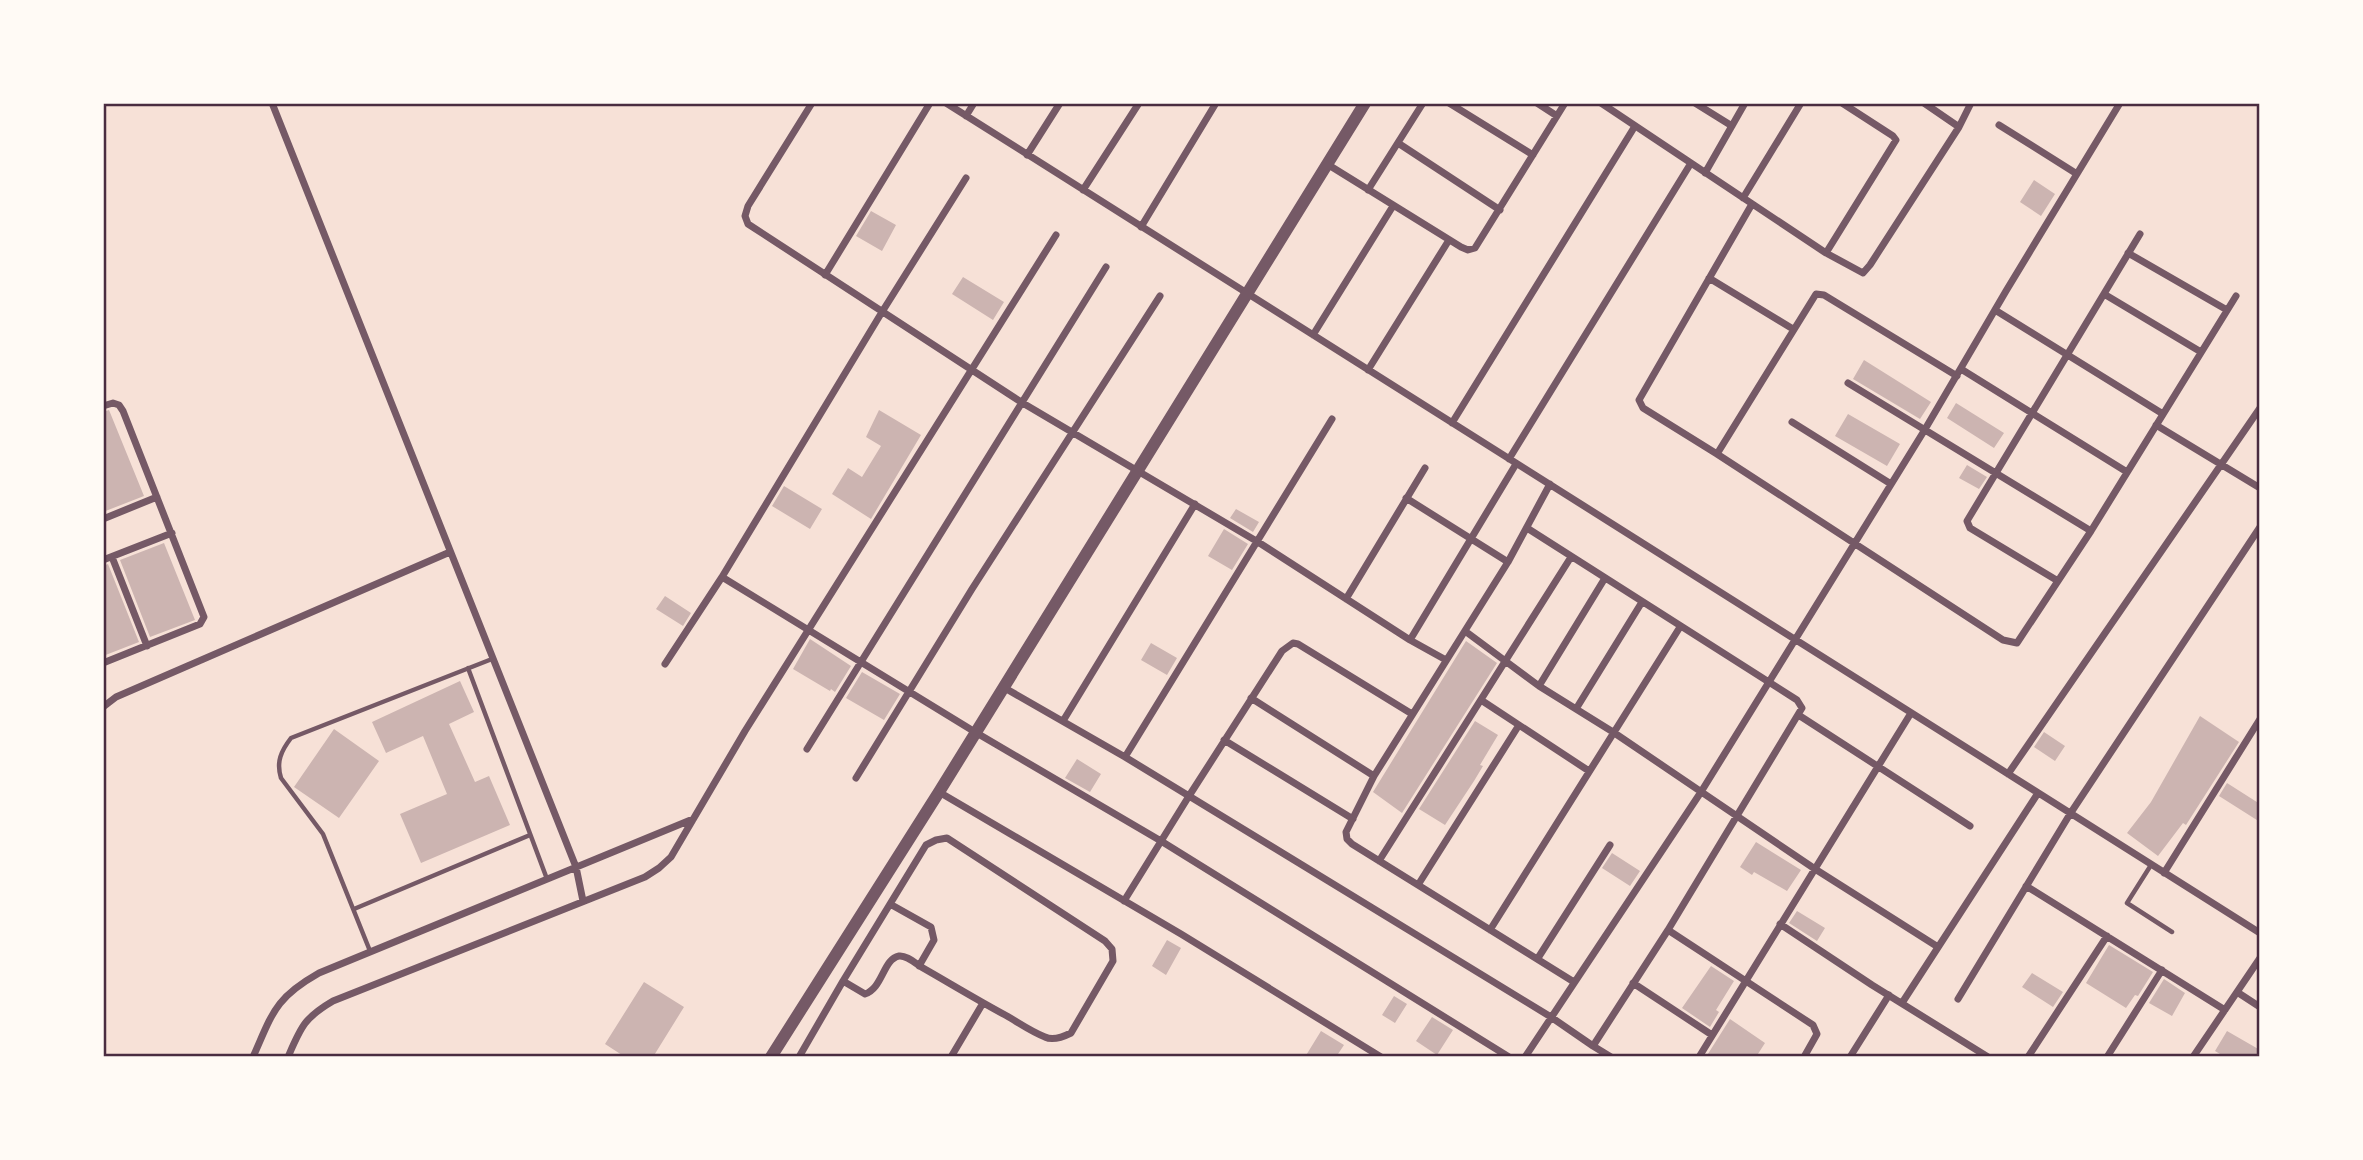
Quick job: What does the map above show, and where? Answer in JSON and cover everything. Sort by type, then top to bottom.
[{"type":"street","points":[[272,103],[576,867],[583,901]]},
{"type":"street","points":[[812,103],[748,206],[745,216],[747,224],[1021,402],[1258,542],[1410,640],[1446,660]]},
{"type":"street","points":[[825,275],[930,103]]},
{"type":"street","points":[[946,103],[2260,933]]},
{"type":"street","points":[[965,116],[974,103]]},
{"type":"street","points":[[1027,155],[1060,103]]},
{"type":"street","points":[[1083,190],[1139,103]]},
{"type":"street","points":[[1141,227],[1216,103]]},
{"type":"street","points":[[771,1057],[939,792],[1365,103]]},
{"type":"street","points":[[1368,190],[1423,103]]},
{"type":"street","points":[[1449,103],[1533,155]]},
{"type":"street","points":[[1537,103],[1557,116]]},
{"type":"street","points":[[1327,164],[1468,250],[1475,248],[1565,103]]},
{"type":"street","points":[[1601,103],[1826,253],[1863,273],[1959,127],[1971,103]]},
{"type":"street","points":[[1706,173],[1745,103]]},
{"type":"street","points":[[1743,198],[1801,103]]},
{"type":"street","points":[[1826,253],[1896,140],[1842,103]]},
{"type":"street","points":[[1924,103],[1959,127]]},
{"type":"street","points":[[1525,1057],[1701,792],[1924,431],[2120,103]]},
{"type":"street","points":[[1697,104],[1732,126]]},
{"type":"street","points":[[1999,125],[2077,174]]},
{"type":"street","points":[[1452,423],[1635,126]]},
{"type":"street","points":[[1398,143],[1500,210]]},
{"type":"street","points":[[1410,640],[1471,539],[1513,461],[1691,163]]},
{"type":"street","points":[[665,664],[722,577],[966,178]]},
{"type":"street","points":[[1752,204],[1639,400],[1643,408],[2010,643],[2017,643],[2021,638],[2058,582],[2236,296]]},
{"type":"street","points":[[1312,335],[1393,206]]},
{"type":"street","points":[[2058,582],[1968,526],[1969,517],[2140,234]]},
{"type":"street","points":[[288,1057],[301,1027],[313,1013],[333,1001],[645,877],[659,868],[680,844],[745,731],[1056,235]]},
{"type":"street","points":[[1368,370],[1449,240]]},
{"type":"street","points":[[2128,253],[2227,310]]},
{"type":"street","points":[[807,749],[1106,267]]},
{"type":"street","points":[[1709,278],[1793,330]]},
{"type":"street","points":[[1717,454],[1812,298],[1821,294],[2033,413],[2127,472]]},
{"type":"street","points":[[2104,294],[2201,352]]},
{"type":"street","points":[[856,778],[1160,296]]},
{"type":"street","points":[[1995,310],[2163,414]]},
{"type":"street","points":[[1848,383],[2091,531]]},
{"type":"street","points":[[103,406],[113,403],[119,405],[123,411],[204,612],[204,621],[103,663]]},
{"type":"street","points":[[2008,774],[2260,408]]},
{"type":"street","points":[[1125,757],[1332,419]]},
{"type":"street","points":[[1792,422],[1891,484]]},
{"type":"street","points":[[2156,425],[2260,488]]},
{"type":"street","points":[[1346,599],[1425,468]]},
{"type":"street","points":[[1550,484],[1508,562],[1374,776],[1346,832],[1347,839],[1379,861],[1574,982]]},
{"type":"street","points":[[103,519],[157,497]]},
{"type":"street","points":[[1406,498],[1508,562]]},
{"type":"street","points":[[1063,721],[1195,505]]},
{"type":"street","points":[[1958,999],[2070,814],[2260,527]]},
{"type":"street","points":[[1527,528],[1768,682],[1801,704],[1802,708],[1800,716],[1668,930],[1593,1046]]},
{"type":"street","points":[[103,560],[172,533]]},
{"type":"street","points":[[103,707],[116,697],[450,552]]},
{"type":"street","points":[[112,557],[147,646]]},
{"type":"street","points":[[1379,861],[1571,557]]},
{"type":"street","points":[[722,577],[975,732],[1161,841],[1509,1057]]},
{"type":"street","points":[[1539,686],[1605,578]]},
{"type":"street","points":[[1576,709],[1642,602]]},
{"type":"street","points":[[1490,930],[1680,627]]},
{"type":"street","points":[[1465,631],[1539,686],[1938,947]]},
{"type":"street","points":[[1124,901],[1251,698],[1282,651],[1293,643],[1412,714]]},
{"type":"street","points":[[1003,686],[1189,796],[1551,1017],[1611,1057]]},
{"type":"street","points":[[1251,698],[1374,776]]},
{"type":"street","points":[[1481,701],[1589,771]]},
{"type":"street","points":[[1699,1057],[1911,713]]},
{"type":"street","points":[[1800,716],[1970,826]]},
{"type":"street","points":[[2164,873],[2260,719]]},
{"type":"street","points":[[1418,886],[1519,725]]},
{"type":"street","points":[[1224,740],[1353,819]]},
{"type":"street","points":[[939,792],[1381,1057]]},
{"type":"street","points":[[1902,1003],[2038,793]]},
{"type":"street","points":[[253,1057],[274,1010],[292,988],[319,973],[694,819]]},
{"type":"street","points":[[799,1057],[843,981],[926,845],[936,840],[947,838],[1105,941],[1112,949],[1113,961],[1071,1033],[1061,1038],[1047,1039],[904,956],[896,956],[891,960],[876,989],[864,994],[843,981]]},
{"type":"street","points":[[1538,958],[1610,845]]},
{"type":"street","points":[[2026,886],[2225,1010]]},
{"type":"street","points":[[890,904],[931,927],[934,940],[919,966]]},
{"type":"street","points":[[1780,923],[1988,1057]]},
{"type":"street","points":[[852,928],[870,938]]},
{"type":"street","points":[[1668,930],[1816,1028],[1818,1034],[1804,1057]]},
{"type":"street","points":[[2028,1057],[2107,936]]},
{"type":"street","points":[[2193,1057],[2260,958]]},
{"type":"street","points":[[2107,1057],[2162,970]]},
{"type":"street","points":[[1633,983],[1712,1035]]},
{"type":"street","points":[[2237,992],[2260,1007]]},
{"type":"street","points":[[1850,1057],[1889,995]]},
{"type":"street","points":[[951,1057],[984,1003]]},
{"type":"lane","points":[[370,951],[323,834],[281,778],[278,768],[280,757],[291,738],[492,659]]},
{"type":"lane","points":[[468,668],[547,879]]},
{"type":"lane","points":[[354,909],[530,835]]},
{"type":"lane","points":[[2151,865],[2127,903],[2172,932]]},
{"type":"building","points":[[2034,180],[2055,194],[2041,216],[2020,202]]},
{"type":"building","points":[[871,211],[896,225],[882,251],[856,236]]},
{"type":"building","points":[[963,277],[1004,302],[993,320],[952,294]]},
{"type":"building","points":[[1864,360],[1931,402],[1920,419],[1853,379]]},
{"type":"building","points":[[1956,403],[2004,433],[1994,448],[1947,418]]},
{"type":"building","points":[[109,410],[144,496],[103,512],[103,412]]},
{"type":"building","points":[[879,410],[921,435],[871,519],[832,494],[848,468],[862,477],[881,446],[866,437]]},
{"type":"building","points":[[1848,414],[1900,444],[1887,466],[1835,436]]},
{"type":"building","points":[[1967,465],[1987,477],[1979,489],[1959,478]]},
{"type":"building","points":[[784,486],[822,509],[810,529],[772,506]]},
{"type":"building","points":[[1236,509],[1259,522],[1253,532],[1230,518]]},
{"type":"building","points":[[1224,529],[1248,544],[1232,570],[1208,556]]},
{"type":"building","points":[[164,543],[195,620],[150,637],[120,560]]},
{"type":"building","points":[[108,564],[139,642],[103,656],[103,566]]},
{"type":"building","points":[[665,596],[691,613],[683,626],[656,609]]},
{"type":"building","points":[[810,639],[851,666],[835,692],[793,669]]},
{"type":"building","points":[[1466,641],[1497,663],[1402,813],[1373,792]]},
{"type":"building","points":[[1151,643],[1177,658],[1167,675],[1141,660]]},
{"type":"building","points":[[862,672],[900,694],[884,720],[846,698]]},
{"type":"building","points":[[460,681],[474,712],[449,724],[475,782],[489,776],[510,825],[421,863],[400,814],[447,794],[423,736],[386,753],[372,722]]},
{"type":"building","points":[[2200,716],[2239,742],[2186,825],[2183,823],[2158,856],[2127,833],[2151,802]]},
{"type":"building","points":[[1475,721],[1498,735],[1480,765],[1483,766],[1445,825],[1419,809]]},
{"type":"building","points":[[334,729],[379,761],[339,818],[294,787]]},
{"type":"building","points":[[2044,732],[2065,746],[2055,761],[2034,747]]},
{"type":"building","points":[[1077,759],[1101,774],[1090,792],[1065,778]]},
{"type":"building","points":[[2227,783],[2260,804],[2260,822],[2219,796]]},
{"type":"building","points":[[1756,842],[1801,870],[1787,891],[1740,867]]},
{"type":"building","points":[[1612,853],[1640,871],[1630,886],[1602,868]]},
{"type":"building","points":[[1797,911],[1825,928],[1817,941],[1789,923]]},
{"type":"building","points":[[1167,940],[1181,948],[1166,975],[1152,966]]},
{"type":"building","points":[[2109,945],[2153,972],[2138,996],[2135,995],[2126,1008],[2086,983]]},
{"type":"building","points":[[1711,966],[1734,981],[1716,1010],[1719,1012],[1710,1027],[1682,1008]]},
{"type":"building","points":[[2032,973],[2063,992],[2053,1007],[2022,987]]},
{"type":"building","points":[[2164,979],[2185,993],[2172,1016],[2149,1003]]},
{"type":"building","points":[[644,982],[684,1007],[653,1057],[625,1057],[605,1044]]},
{"type":"building","points":[[1394,996],[1407,1004],[1395,1023],[1382,1015]]},
{"type":"building","points":[[1432,1017],[1453,1030],[1437,1055],[1416,1041]]},
{"type":"building","points":[[1730,1019],[1765,1043],[1756,1057],[1706,1057]]},
{"type":"building","points":[[1321,1031],[1344,1045],[1336,1057],[1305,1057]]},
{"type":"building","points":[[2227,1031],[2260,1050],[2260,1057],[2225,1057],[2215,1051]]}]
